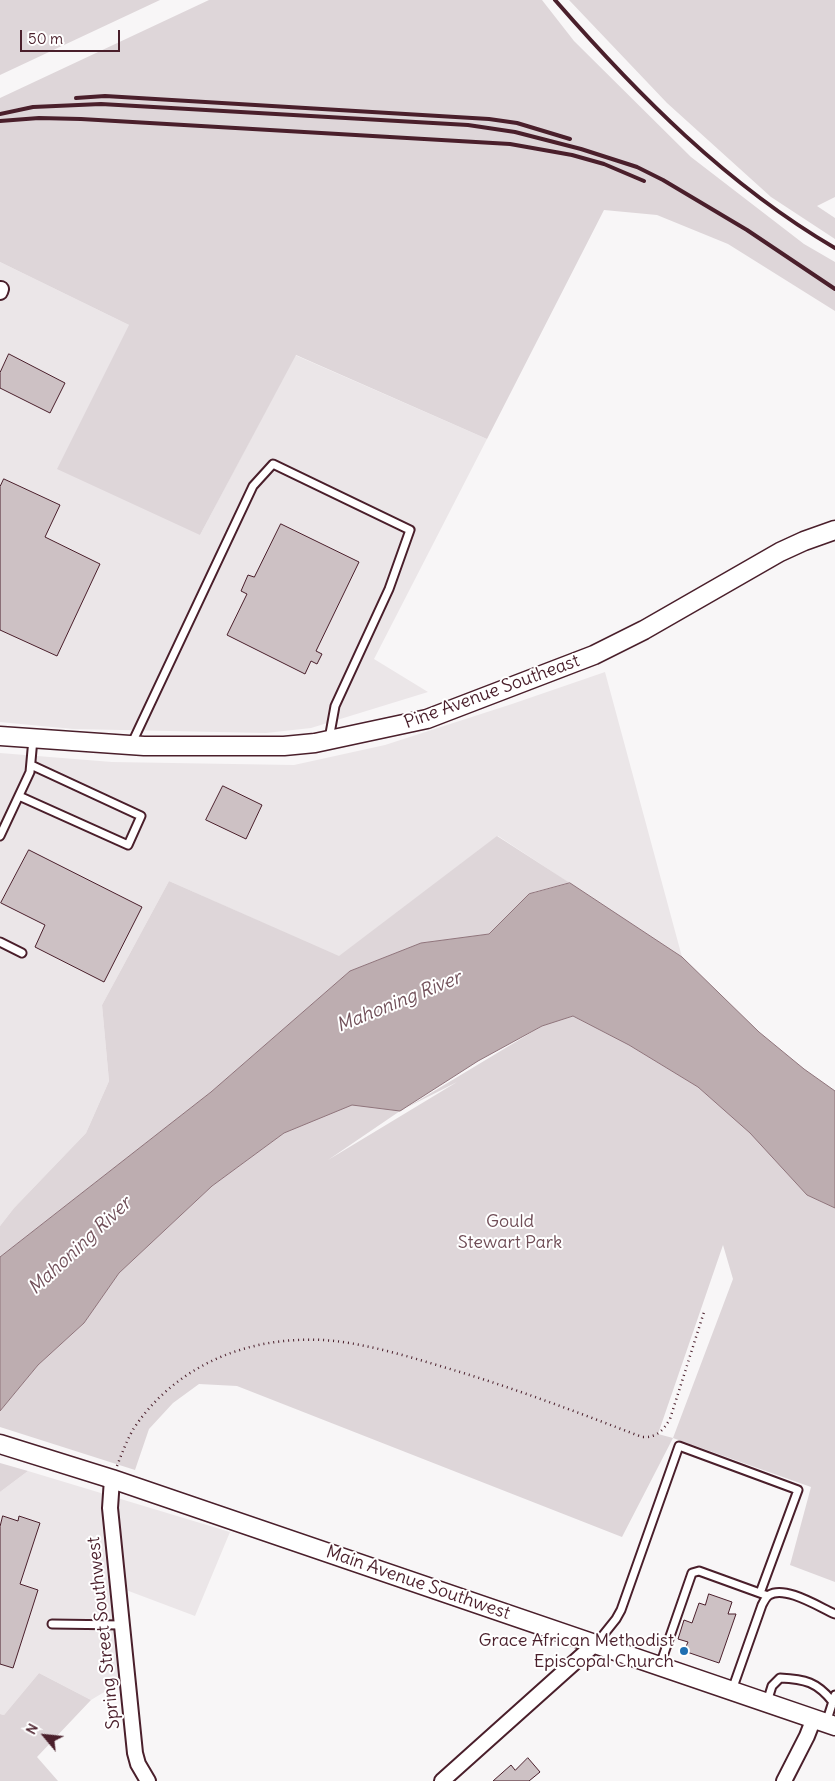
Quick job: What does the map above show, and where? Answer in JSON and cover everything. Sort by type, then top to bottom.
[{"type":"street","name":"Pine Avenue Southeast","points":[[0,736],[131,745],[284,746],[329,740],[426,719],[578,662],[644,630],[780,552],[835,530]]},
{"type":"street","name":"Main Avenue Southwest","points":[[0,1444],[112,1479],[825,1722]]},
{"type":"street","name":"Spring Street Southwest","points":[[112,1479],[110,1508],[135,1753],[138,1764],[148,1781]]},
{"type":"street","points":[[442,1781],[595,1644]]},
{"type":"street","points":[[784,1781],[807,1736],[825,1722]]},
{"type":"lane","points":[[131,745],[253,486],[273,464],[410,530],[389,589],[335,706],[329,740]]},
{"type":"lane","points":[[1,830],[30,772],[33,738]]},
{"type":"lane","points":[[19,796],[128,845],[142,816],[31,766]]},
{"type":"lane","points":[[0,942],[22,953]]},
{"type":"lane","points":[[595,1644],[621,1610],[679,1446],[798,1490],[762,1604],[732,1690]]},
{"type":"lane","points":[[660,1666],[692,1573],[699,1571],[764,1595],[776,1592],[788,1593],[835,1614]]},
{"type":"lane","points":[[52,1624],[122,1625]]},
{"type":"lane","points":[[767,1702],[772,1686],[780,1678],[795,1678],[814,1683],[834,1699],[825,1722]]},
{"type":"path","points":[[112,1479],[126,1442],[134,1429],[148,1410],[172,1385],[193,1370],[218,1358],[249,1347],[281,1340],[335,1341],[402,1356],[502,1385],[642,1437],[657,1435],[665,1428],[670,1419],[704,1312]]},
{"type":"shaded area","points":[[0,262],[129,325],[200,535],[295,355],[487,439],[374,659],[428,692],[311,728],[266,733],[73,729],[0,722]]},
{"type":"shaded area","points":[[605,672],[682,957],[498,836],[339,957],[169,881],[102,1005],[109,1081],[86,1133],[14,1208],[0,1226],[0,753],[112,762],[294,765],[385,745]]},
{"type":"shaded area","points":[[28,1471],[230,1532],[195,1616],[126,1590],[134,1674],[91,1700],[39,1673],[4,1715],[0,1714],[0,1492]]},
{"type":"green space","points":[[0,0],[160,0],[0,75]]},
{"type":"green space","points":[[209,0],[542,0],[574,41],[691,157],[804,244],[835,262],[835,311],[728,244],[657,215],[604,210],[487,439],[296,355],[200,535],[57,469],[129,325],[0,262],[0,98]]},
{"type":"green space","points":[[569,0],[835,0],[835,197],[817,206],[835,218],[835,239],[771,197],[667,103]]},
{"type":"green space","points":[[497,836],[570,883],[534,892],[489,934],[421,943],[350,971],[211,1092],[0,1257],[0,1226],[14,1208],[86,1133],[109,1081],[102,1005],[169,881],[339,956]]},
{"type":"green space","name":"Gould Stewart Park","points":[[573,1016],[629,1045],[698,1087],[750,1132],[807,1195],[835,1208],[835,1582],[790,1565],[811,1487],[673,1438],[622,1537],[237,1386],[199,1384],[173,1403],[149,1429],[135,1470],[0,1427],[0,1411],[38,1365],[84,1323],[119,1273],[212,1186],[284,1133],[352,1104],[400,1111],[328,1160],[457,1082],[406,1108],[542,1026]],"holes":[[[723,1245],[733,1279],[673,1438],[658,1434]]]},
{"type":"green space","points":[[0,1463],[28,1471],[0,1492]]},
{"type":"green space","points":[[39,1673],[91,1700],[37,1757],[58,1781],[0,1781],[0,1714],[4,1715]]},
{"type":"water","name":"Mahoning River","points":[[570,883],[682,957],[759,1032],[804,1069],[835,1091],[835,1208],[807,1195],[750,1133],[698,1087],[629,1045],[573,1016],[542,1026],[478,1061],[400,1111],[352,1105],[284,1133],[212,1186],[119,1273],[84,1323],[38,1365],[0,1411],[0,1257],[211,1092],[350,971],[421,943],[489,934],[529,894]]},
{"type":"building","points":[[9,354],[65,383],[50,413],[0,388],[0,373]]},
{"type":"building","points":[[4,479],[60,505],[45,537],[100,564],[57,656],[0,630],[0,487]]},
{"type":"building","points":[[281,524],[359,562],[316,651],[322,654],[317,664],[311,661],[305,674],[227,635],[247,594],[241,591],[248,575],[254,577]]},
{"type":"building","points":[[223,786],[262,805],[246,839],[206,820]]},
{"type":"building","points":[[29,850],[142,907],[104,982],[35,947],[45,925],[1,903]]},
{"type":"building","points":[[3,1516],[18,1521],[19,1516],[40,1523],[20,1584],[38,1590],[13,1668],[0,1664],[0,1527]]},
{"type":"building","points":[[709,1594],[732,1602],[728,1614],[736,1614],[719,1663],[684,1651],[688,1642],[678,1639],[684,1620],[692,1623],[699,1603],[705,1605]]},
{"type":"building","points":[[528,1758],[540,1772],[529,1781],[493,1781],[511,1765],[515,1770]]},
{"type":"railway","points":[[555,0],[618,70],[685,136],[757,196],[835,248]]},
{"type":"railway","points":[[76,98],[105,96],[489,119],[517,123],[570,139]]},
{"type":"railway","points":[[0,114],[33,107],[101,104],[468,125],[515,132],[581,149],[637,167],[663,180],[747,230],[835,289]]},
{"type":"railway","points":[[0,121],[39,118],[81,119],[510,144],[572,155],[604,164],[644,181]]},
{"type":"place","name":"Grace African Methodist Episcopal Church","points":[[684,1651]]}]
